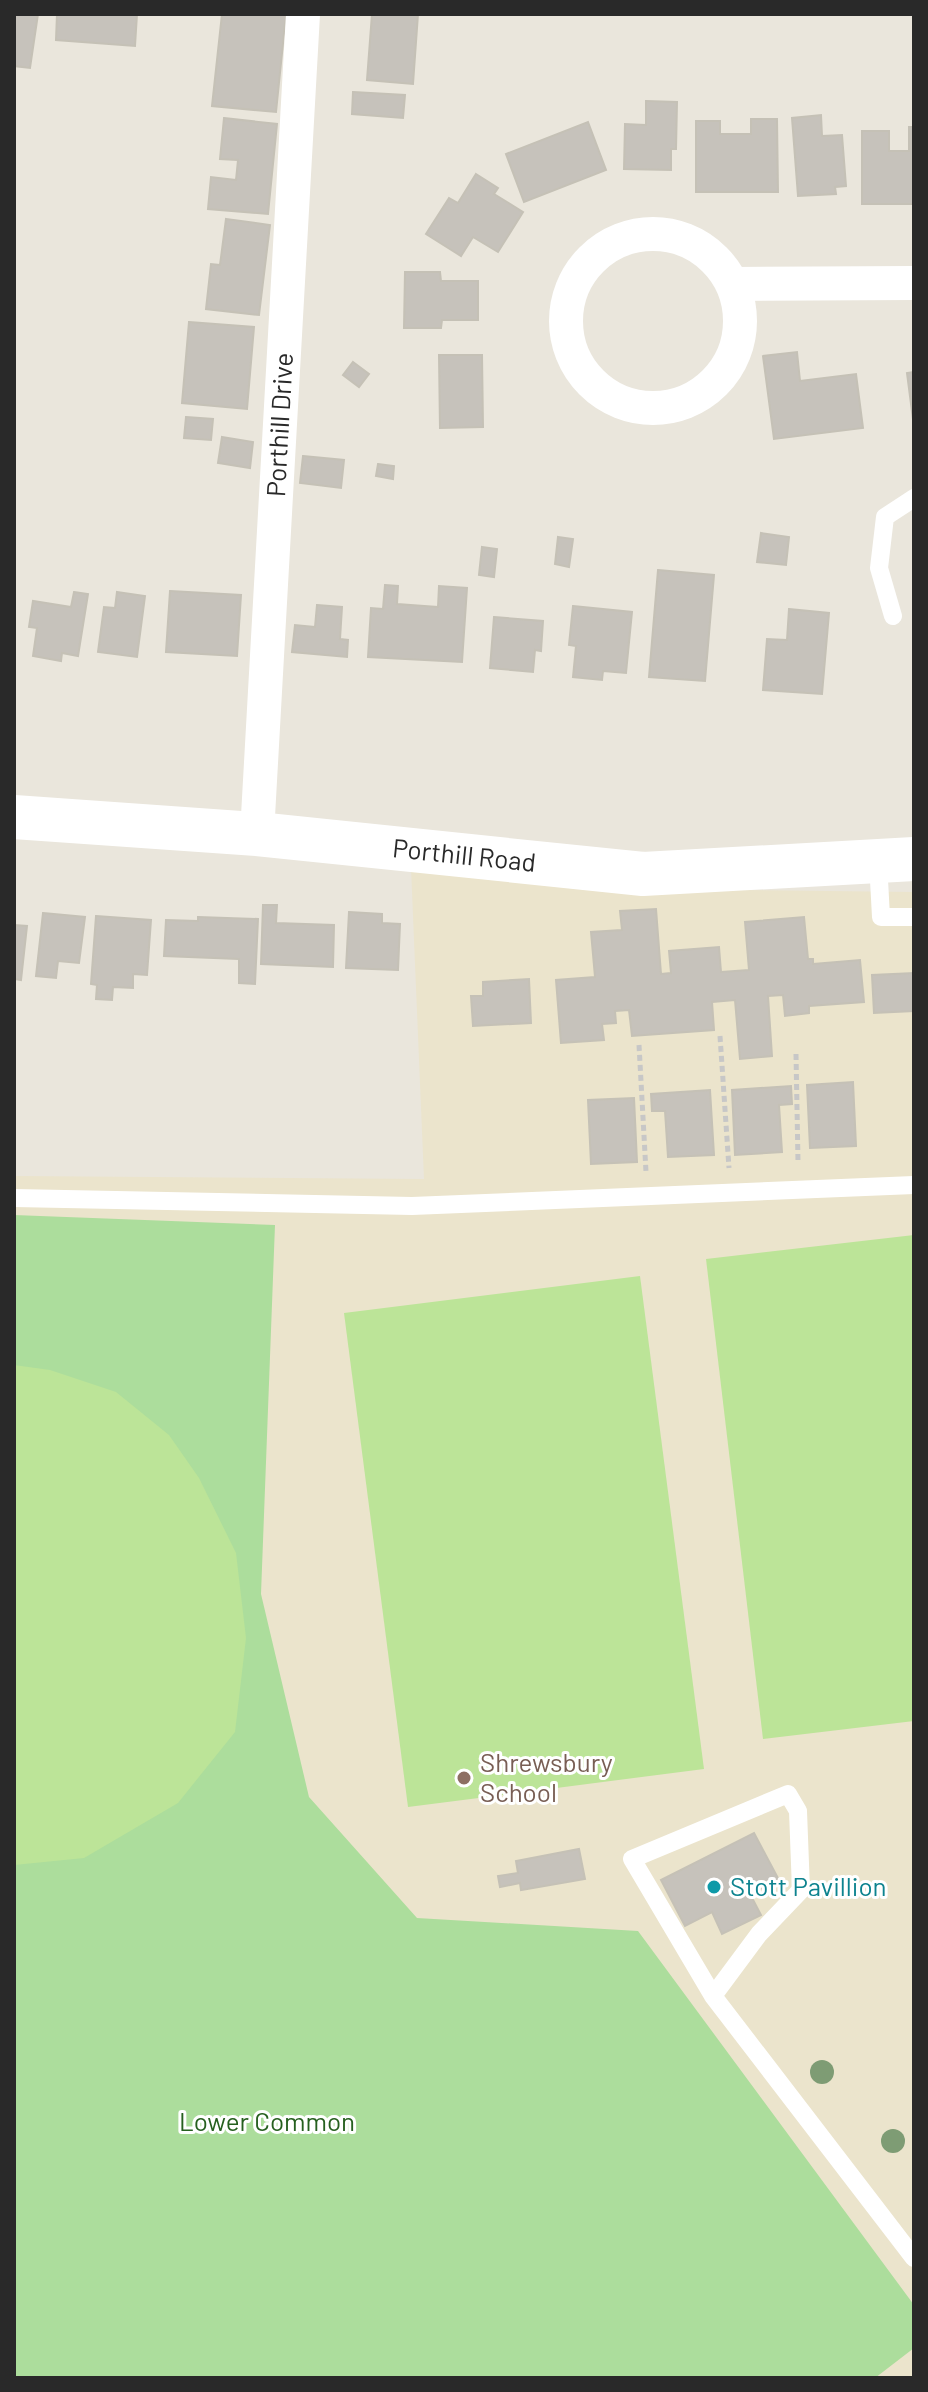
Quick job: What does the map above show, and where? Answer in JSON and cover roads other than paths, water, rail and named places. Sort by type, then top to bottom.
[{"type":"street","name":"Porthill Drive","points":[[257,834],[303,14]]},
{"type":"street","points":[[666,233],[706,249],[734,284],[742,313],[739,344],[714,385],[686,402],[656,409],[622,403],[595,387],[584,375],[569,347],[565,321],[570,291],[582,269],[603,247],[636,234],[666,233]]},
{"type":"street","points":[[734,284],[914,283]]},
{"type":"street","name":"Porthill Road","points":[[14,817],[257,834],[417,853],[643,874],[896,860]]},
{"type":"lane","points":[[893,616],[879,568],[885,517],[914,498]]},
{"type":"lane","points":[[896,860],[881,917],[914,917]]},
{"type":"lane","points":[[14,1198],[412,1206],[914,1185]]},
{"type":"lane","points":[[713,1996],[759,1934],[801,1890],[798,1811],[788,1794],[632,1859],[713,1996],[914,2258]]},
{"type":"place","name":"Shrewsbury School","points":[[464,1778]]},
{"type":"place","name":"Stott Pavillion","points":[[714,1887]]},
{"type":"park label","name":"Lower Common","points":[[267,2122]]}]
